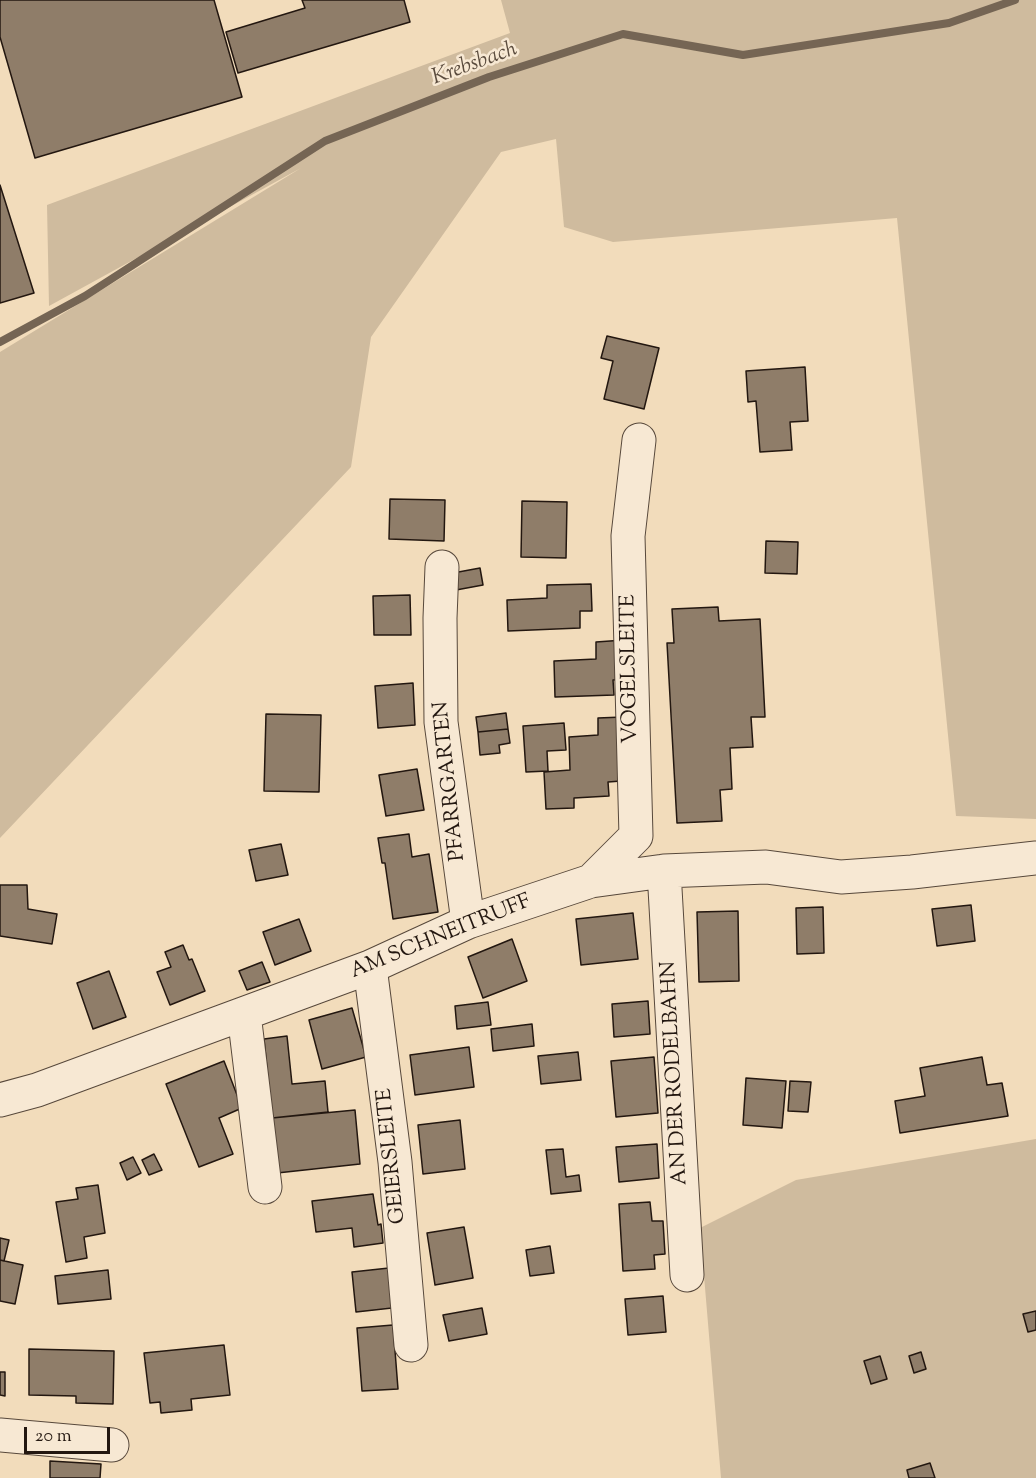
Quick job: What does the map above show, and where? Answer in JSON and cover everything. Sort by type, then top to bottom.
[{"type":"street","name":"VOGELSLEITE","points":[[591,881],[636,836],[628,536],[639,440]]},
{"type":"street","name":"PFARRGARTEN","points":[[442,567],[441,722],[468,922]]},
{"type":"street","name":"AM SCHNEITRUFF","points":[[0,1100],[37,1090],[370,967],[468,922],[591,881],[664,871],[766,867],[841,877],[912,872],[1036,858]]},
{"type":"street","name":"AN DER RODELBAHN","points":[[664,871],[687,1275]]},
{"type":"street","name":"GEIERSLEITE","points":[[370,967],[396,1162],[411,1345]]},
{"type":"street","points":[[244,1014],[265,1187]]},
{"type":"street","points":[[0,1436],[112,1445]]},
{"type":"shaded area","points":[[501,0],[1036,0],[1036,819],[956,816],[897,218],[613,242],[564,227],[556,139],[501,152],[371,337],[351,467],[0,838],[0,352],[301,168],[49,306],[47,205],[510,33]]},
{"type":"shaded area","points":[[1036,1139],[1036,1478],[721,1478],[700,1228],[796,1180]]},
{"type":"building","points":[[0,0],[214,0],[242,97],[35,158],[0,37]]},
{"type":"building","points":[[302,0],[404,0],[410,22],[238,73],[226,32],[305,8]]},
{"type":"building","points":[[0,185],[34,293],[0,303]]},
{"type":"building","points":[[607,336],[659,348],[644,409],[604,399],[613,361],[601,358]]},
{"type":"building","points":[[805,367],[808,421],[790,422],[792,450],[760,452],[756,401],[748,402],[746,371]]},
{"type":"building","points":[[390,499],[445,500],[444,541],[389,539]]},
{"type":"building","points":[[522,501],[567,502],[566,558],[521,557]]},
{"type":"building","points":[[766,541],[798,542],[797,574],[765,573]]},
{"type":"building","points":[[480,568],[483,585],[456,590],[453,573]]},
{"type":"building","points":[[591,584],[592,611],[580,611],[580,628],[508,631],[507,600],[547,598],[547,585]]},
{"type":"building","points":[[410,595],[411,635],[374,635],[373,596]]},
{"type":"building","points":[[718,607],[719,621],[760,619],[765,717],[751,717],[753,747],[730,748],[732,789],[720,790],[722,821],[677,823],[667,643],[674,643],[672,609]]},
{"type":"building","points":[[624,640],[626,679],[613,680],[614,695],[555,697],[554,661],[596,659],[596,642]]},
{"type":"building","points":[[413,683],[415,725],[378,728],[375,686]]},
{"type":"building","points":[[506,713],[508,729],[478,732],[476,717]]},
{"type":"building","points":[[266,714],[321,715],[319,792],[264,791]]},
{"type":"building","points":[[623,717],[621,781],[608,782],[609,796],[574,798],[574,808],[546,809],[544,772],[570,770],[569,737],[598,735],[598,718]]},
{"type":"building","points":[[564,723],[566,750],[547,751],[548,771],[526,772],[523,726]]},
{"type":"building","points":[[508,729],[510,743],[499,745],[500,753],[480,755],[478,732]]},
{"type":"building","points":[[417,769],[424,810],[386,816],[379,775]]},
{"type":"building","points":[[409,834],[412,857],[429,854],[438,912],[393,919],[385,863],[382,863],[378,838]]},
{"type":"building","points":[[281,844],[288,875],[256,881],[249,850]]},
{"type":"building","points":[[0,885],[27,885],[28,909],[57,914],[52,944],[0,936]]},
{"type":"building","points":[[971,905],[975,941],[937,946],[932,909]]},
{"type":"building","points":[[823,907],[824,953],[797,954],[796,908]]},
{"type":"building","points":[[738,911],[739,981],[699,982],[697,912]]},
{"type":"building","points":[[633,913],[638,959],[581,965],[576,919]]},
{"type":"building","points":[[299,919],[311,951],[275,965],[263,932]]},
{"type":"building","points":[[512,939],[527,981],[483,998],[468,957]]},
{"type":"building","points":[[183,945],[189,960],[192,959],[205,991],[170,1005],[157,972],[171,967],[165,952]]},
{"type":"building","points":[[262,962],[270,982],[247,990],[239,971]]},
{"type":"building","points":[[109,971],[126,1017],[93,1029],[77,983]]},
{"type":"building","points":[[648,1001],[650,1034],[614,1037],[612,1004]]},
{"type":"building","points":[[488,1002],[491,1025],[457,1029],[455,1006]]},
{"type":"building","points":[[352,1008],[366,1057],[322,1069],[309,1020]]},
{"type":"building","points":[[532,1024],[534,1046],[493,1051],[491,1029]]},
{"type":"building","points":[[287,1036],[292,1084],[325,1081],[328,1112],[272,1118],[264,1039]]},
{"type":"building","points":[[469,1047],[474,1087],[415,1095],[410,1055]]},
{"type":"building","points":[[578,1052],[581,1080],[541,1084],[538,1056]]},
{"type":"building","points":[[654,1057],[658,1113],[616,1117],[611,1061]]},
{"type":"building","points":[[982,1057],[987,1085],[1002,1083],[1008,1116],[900,1133],[895,1101],[925,1096],[920,1068]]},
{"type":"building","points":[[224,1061],[242,1108],[219,1118],[233,1154],[199,1167],[166,1084]]},
{"type":"building","points":[[746,1078],[786,1081],[782,1128],[743,1125]]},
{"type":"building","points":[[790,1081],[811,1082],[808,1112],[788,1111]]},
{"type":"building","points":[[355,1110],[360,1164],[277,1173],[272,1118]]},
{"type":"building","points":[[460,1120],[465,1169],[423,1174],[418,1125]]},
{"type":"building","points":[[657,1144],[659,1178],[619,1182],[616,1147]]},
{"type":"building","points":[[563,1149],[566,1177],[579,1175],[581,1191],[551,1194],[546,1150]]},
{"type":"building","points":[[154,1154],[162,1170],[149,1175],[142,1160]]},
{"type":"building","points":[[133,1157],[141,1173],[127,1180],[120,1163]]},
{"type":"building","points":[[98,1185],[105,1233],[84,1237],[87,1258],[66,1262],[56,1202],[78,1199],[76,1188]]},
{"type":"building","points":[[373,1194],[378,1225],[381,1224],[383,1243],[354,1247],[352,1228],[316,1232],[312,1201]]},
{"type":"building","points":[[650,1202],[652,1221],[663,1221],[665,1254],[654,1255],[655,1269],[623,1271],[619,1204]]},
{"type":"building","points":[[464,1227],[473,1278],[435,1285],[427,1233]]},
{"type":"building","points":[[0,1238],[9,1240],[4,1261],[0,1260]]},
{"type":"building","points":[[550,1246],[554,1273],[530,1276],[526,1250]]},
{"type":"building","points":[[0,1260],[23,1265],[15,1304],[0,1301]]},
{"type":"building","points":[[389,1268],[392,1308],[356,1312],[352,1272]]},
{"type":"building","points":[[108,1270],[111,1299],[58,1304],[55,1276]]},
{"type":"building","points":[[663,1296],[666,1332],[628,1335],[625,1299]]},
{"type":"building","points":[[482,1308],[487,1334],[449,1341],[443,1315]]},
{"type":"building","points":[[1036,1311],[1036,1330],[1028,1332],[1023,1314]]},
{"type":"building","points":[[393,1325],[398,1389],[362,1391],[357,1328]]},
{"type":"building","points":[[224,1345],[230,1395],[191,1399],[192,1410],[161,1413],[160,1402],[150,1403],[144,1353]]},
{"type":"building","points":[[29,1349],[114,1351],[113,1404],[76,1403],[76,1396],[29,1395]]},
{"type":"building","points":[[921,1352],[926,1369],[914,1373],[909,1356]]},
{"type":"building","points":[[880,1356],[887,1379],[871,1384],[864,1361]]},
{"type":"building","points":[[0,1372],[5,1372],[5,1396],[0,1395]]},
{"type":"building","points":[[50,1461],[101,1464],[100,1478],[50,1478]]},
{"type":"building","points":[[930,1463],[935,1478],[909,1478],[907,1470]]},
{"type":"waterway","name":"Krebsbach","points":[[0,342],[85,296],[325,141],[489,77],[623,34],[743,55],[949,23],[1015,0]]}]
